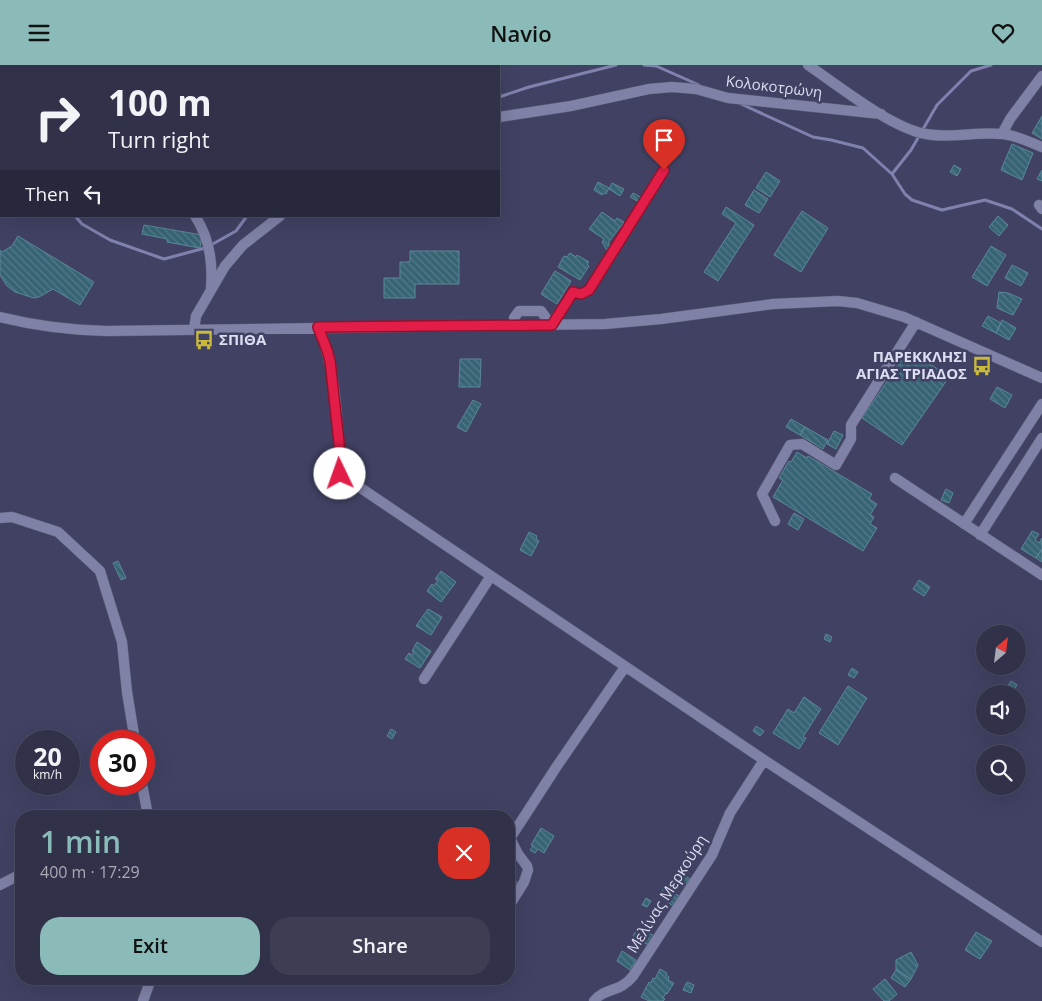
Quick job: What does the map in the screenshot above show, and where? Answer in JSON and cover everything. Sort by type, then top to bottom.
[{"type":"street","points":[[808,65],[881,114]]},
{"type":"street","points":[[1002,134],[1010,119],[1042,76]]},
{"type":"street","name":"Κολοκοτρώνη","points":[[500,117],[580,104],[649,89],[672,87],[696,89],[728,98],[881,114],[920,133],[954,136],[1002,134],[1023,139],[1042,147]]},
{"type":"street","points":[[549,322],[573,292],[581,294],[589,290],[664,170]]},
{"type":"street","points":[[195,217],[201,225],[210,252],[213,269],[211,291]]},
{"type":"street","points":[[194,330],[196,316],[225,266],[234,254],[279,217]]},
{"type":"street","points":[[0,317],[64,329],[107,331],[549,322],[605,324],[652,320],[773,304],[816,301],[857,303],[932,328],[1042,378]]},
{"type":"street","points":[[514,318],[519,311],[541,311],[549,322]]},
{"type":"street","points":[[775,521],[762,495],[790,445],[802,444],[836,465],[851,439],[851,425],[916,322]]},
{"type":"street","points":[[318,327],[330,361],[339,442],[340,474],[764,760],[1042,942]]},
{"type":"street","points":[[964,524],[1042,404]]},
{"type":"street","points":[[980,535],[1042,438]]},
{"type":"street","points":[[895,478],[1042,575]]},
{"type":"street","points":[[0,518],[12,517],[58,532],[100,571],[122,642],[133,730]]},
{"type":"street","points":[[424,679],[491,576]]},
{"type":"street","points":[[515,830],[625,667]]},
{"type":"street","name":"Μελίνας Μερκούρη","points":[[594,1001],[602,994],[622,987],[633,976],[712,855],[730,813],[764,760]]},
{"type":"street","points":[[144,795],[147,810]]},
{"type":"street","points":[[515,850],[528,866],[528,870],[524,882],[515,896]]},
{"type":"street","points":[[0,885],[15,876]]},
{"type":"street","points":[[143,1001],[149,985]]},
{"type":"building","points":[[1042,116],[1042,139],[1032,133]]},
{"type":"building","points":[[1012,144],[1033,153],[1022,180],[1001,170]]},
{"type":"building","points":[[954,165],[961,169],[957,176],[950,172]]},
{"type":"building","points":[[1042,170],[1042,181],[1037,179]]},
{"type":"building","points":[[766,172],[780,181],[770,197],[756,188]]},
{"type":"building","points":[[598,182],[609,188],[606,194],[602,195],[594,190]]},
{"type":"building","points":[[612,183],[624,189],[620,196],[609,189]]},
{"type":"building","points":[[754,190],[768,199],[759,213],[745,205]]},
{"type":"building","points":[[633,193],[642,198],[639,202],[630,197]]},
{"type":"building","points":[[726,207],[754,225],[718,281],[704,272],[736,223],[722,214]]},
{"type":"building","points":[[802,211],[828,228],[801,272],[774,255]]},
{"type":"building","points":[[602,212],[615,221],[617,218],[624,222],[608,243],[611,245],[608,250],[602,242],[604,239],[589,229]]},
{"type":"building","points":[[998,216],[1008,225],[999,236],[989,227]]},
{"type":"building","points":[[144,225],[202,235],[200,248],[167,242],[167,239],[142,234]]},
{"type":"building","points":[[18,236],[94,282],[80,305],[53,289],[34,298],[15,292],[7,286],[0,275],[0,250],[2,252],[12,246]]},
{"type":"building","points":[[991,246],[1006,255],[987,286],[972,277]]},
{"type":"building","points":[[410,251],[459,251],[459,284],[415,284],[415,298],[384,298],[384,278],[400,278],[400,262],[410,262]]},
{"type":"building","points":[[570,253],[589,262],[587,264],[589,266],[580,280],[558,267],[564,256],[567,257]]},
{"type":"building","points":[[1012,265],[1028,273],[1021,286],[1005,278]]},
{"type":"building","points":[[555,271],[571,281],[557,304],[541,294]]},
{"type":"building","points":[[999,292],[1008,293],[1022,299],[1013,315],[997,308]]},
{"type":"building","points":[[988,316],[1001,323],[996,333],[982,326]]},
{"type":"building","points":[[1002,320],[1016,328],[1009,340],[996,333]]},
{"type":"building","points":[[909,349],[949,377],[902,445],[862,418]]},
{"type":"building","points":[[460,359],[481,359],[480,387],[459,387]]},
{"type":"building","points":[[997,387],[1012,395],[1005,408],[990,399]]},
{"type":"building","points":[[473,400],[481,404],[466,432],[457,427]]},
{"type":"building","points":[[791,419],[805,427],[800,435],[786,427]]},
{"type":"building","points":[[805,427],[828,440],[823,449],[800,435]]},
{"type":"building","points":[[834,431],[843,435],[836,449],[827,444]]},
{"type":"building","points":[[797,452],[807,458],[808,456],[872,494],[869,499],[877,504],[870,515],[874,517],[870,524],[877,528],[863,551],[773,497],[783,480],[779,478]]},
{"type":"building","points":[[946,489],[953,493],[949,503],[941,500]]},
{"type":"building","points":[[794,513],[804,519],[798,530],[788,524]]},
{"type":"building","points":[[1032,531],[1039,534],[1035,540],[1039,543],[1042,538],[1042,549],[1036,558],[1021,549]]},
{"type":"building","points":[[529,532],[537,536],[536,539],[539,541],[531,556],[520,550]]},
{"type":"building","points":[[1042,549],[1042,562],[1036,558]]},
{"type":"building","points":[[118,561],[126,578],[121,580],[113,563]]},
{"type":"building","points":[[441,571],[456,582],[441,602],[427,591],[432,584],[434,586],[438,580],[435,579]]},
{"type":"building","points":[[919,580],[930,587],[924,596],[913,589]]},
{"type":"building","points":[[428,609],[442,617],[431,635],[416,626]]},
{"type":"building","points":[[826,634],[832,637],[830,642],[824,639]]},
{"type":"building","points":[[417,642],[431,651],[420,668],[405,659],[409,653],[412,655]]},
{"type":"building","points":[[852,668],[858,672],[854,678],[848,675]]},
{"type":"building","points":[[1011,681],[1017,685],[1009,685]]},
{"type":"building","points":[[848,686],[867,698],[838,745],[819,733]]},
{"type":"building","points":[[804,697],[821,709],[803,737],[806,738],[799,749],[773,733],[788,709],[794,713]]},
{"type":"building","points":[[756,726],[764,731],[760,736],[753,731]]},
{"type":"building","points":[[391,729],[396,732],[392,739],[387,736]]},
{"type":"building","points":[[541,828],[554,836],[544,853],[538,849],[535,853],[530,850],[533,846],[531,845]]},
{"type":"building","points":[[678,870],[690,879],[684,887],[672,879]]},
{"type":"building","points":[[515,881],[519,884],[515,891]]},
{"type":"building","points":[[665,887],[679,896],[673,906],[659,896]]},
{"type":"building","points":[[646,898],[651,901],[647,907],[642,905]]},
{"type":"building","points":[[639,926],[654,936],[648,945],[633,936]]},
{"type":"building","points":[[976,932],[992,941],[980,959],[965,950]]},
{"type":"building","points":[[622,951],[636,960],[630,970],[617,961]]},
{"type":"building","points":[[911,952],[918,965],[911,979],[896,970],[896,960]]},
{"type":"building","points":[[660,969],[667,973],[668,980],[674,983],[663,998],[665,999],[663,1001],[649,1001],[641,997],[649,982],[651,983],[653,978],[655,979]]},
{"type":"building","points":[[896,970],[911,979],[905,987],[891,978]]},
{"type":"building","points":[[885,979],[897,994],[889,1001],[884,1001],[873,989]]},
{"type":"building","points":[[687,982],[694,985],[691,993],[683,990]]},
{"type":"waterway","points":[[500,97],[529,87],[616,65]]},
{"type":"waterway","points":[[644,65],[656,66],[699,85]]},
{"type":"waterway","points":[[892,174],[911,150],[937,105],[971,71],[991,65]]},
{"type":"waterway","points":[[739,103],[813,137],[863,148],[892,174],[905,194],[912,200],[942,210],[985,200],[1012,209],[1042,229]]},
{"type":"waterway","points":[[76,217],[82,224],[110,240],[164,259],[205,248]]},
{"type":"waterway","points":[[211,245],[236,231],[246,217]]},
{"type":"place","name":"ΣΠΙΘΑ","points":[[204,340]]},
{"type":"place","name":"ΠΑΡΕΚΚΛΗΣΙ ΑΓΙΑΣ ΤΡΙΑΔΟΣ","points":[[982,366]]},
{"type":"route","points":[[340,474],[339,442],[330,361],[318,327],[499,327],[552,325],[573,292],[581,294],[589,290],[664,170]]}]
